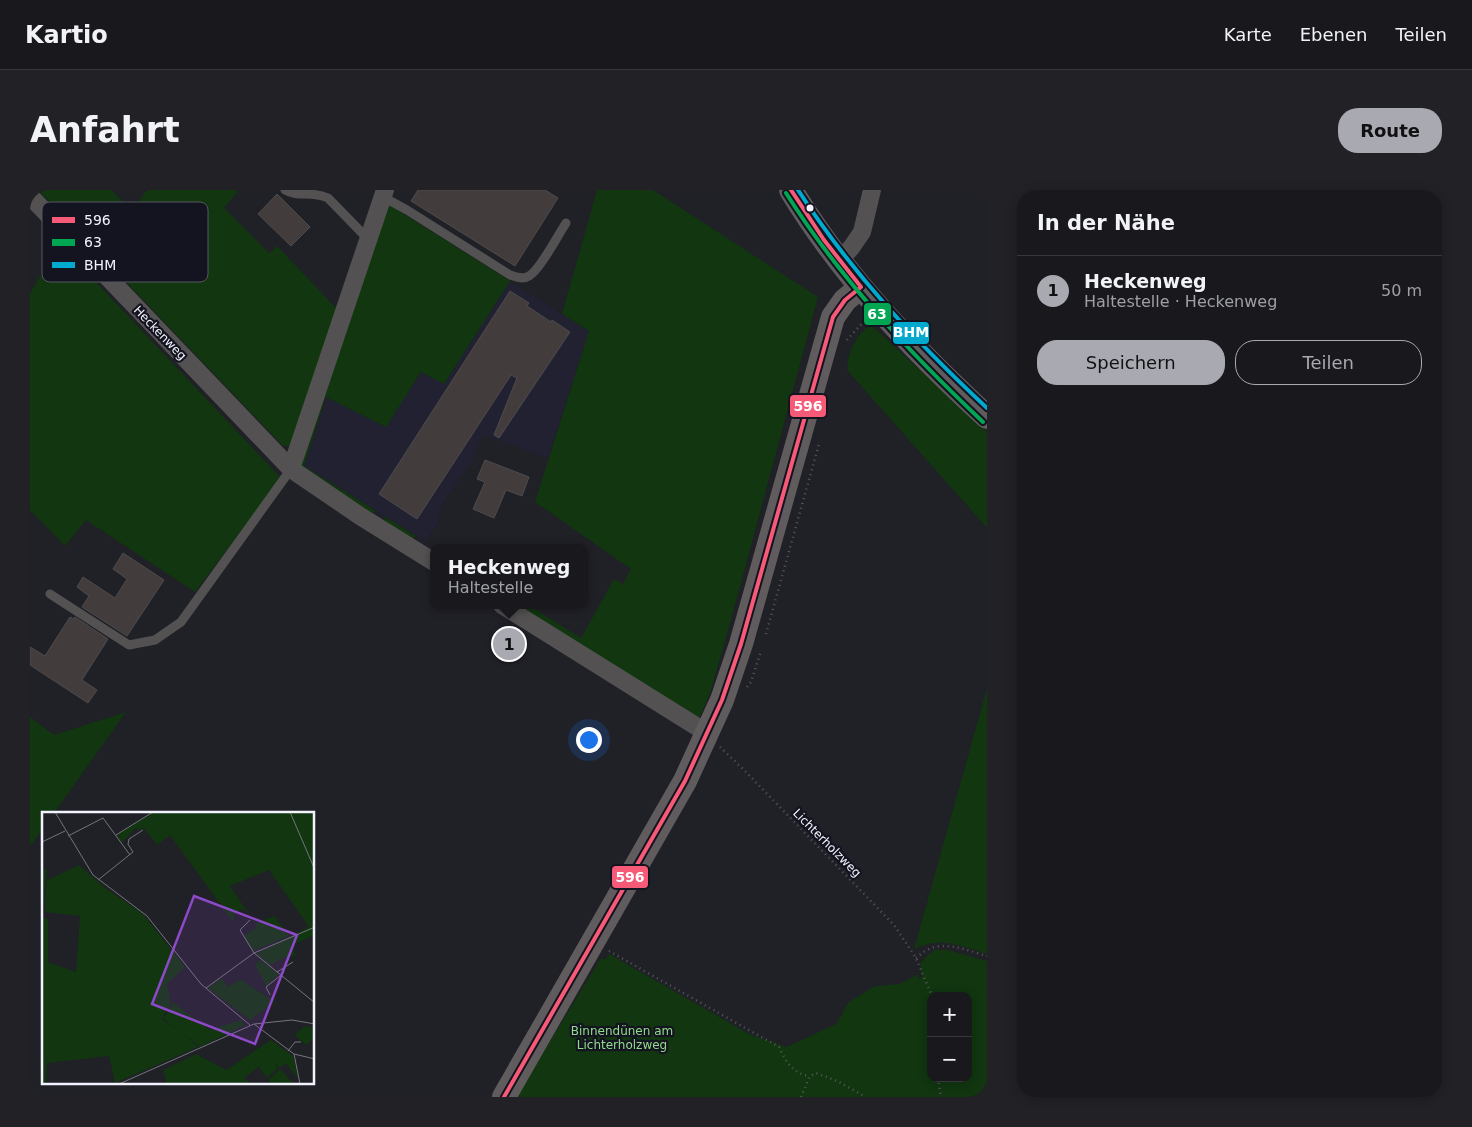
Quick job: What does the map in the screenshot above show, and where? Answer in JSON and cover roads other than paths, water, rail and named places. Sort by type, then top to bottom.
[{"type":"street","points":[[791,190],[839,261],[877,307],[987,417]]},
{"type":"street","points":[[839,261],[862,232],[872,190]]},
{"type":"street","points":[[291,469],[384,194]]},
{"type":"street","name":"Heckenweg","points":[[30,196],[42,209]]},
{"type":"street","name":"Heckenweg","points":[[112,282],[291,469],[360,516],[430,560]]},
{"type":"street","points":[[504,1097],[685,781],[712,739],[722,700],[741,644],[833,317],[845,300],[860,287]]},
{"type":"street","points":[[508,609],[712,739]]},
{"type":"lane","points":[[286,190],[295,193],[311,192],[322,194],[369,239]]},
{"type":"lane","points":[[384,194],[510,275],[520,278],[528,277],[536,271],[566,223]]},
{"type":"lane","points":[[50,594],[129,645],[155,640],[181,622],[291,469]]},
{"type":"place","name":"Heckenweg","points":[[509,644]]},
{"type":"park label","name":"Binnendünen am Lichterholzweg","points":[[622,1038]]}]
